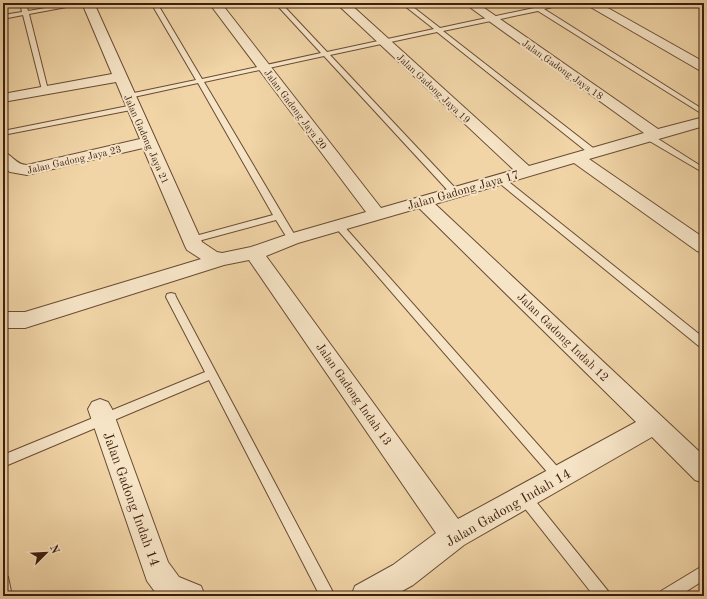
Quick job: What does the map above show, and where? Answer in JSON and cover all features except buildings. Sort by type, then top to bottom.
[{"type":"street","name":"Jalan Gadong Jaya 21","points":[[87,3],[194,246],[202,252],[222,260]]},
{"type":"street","name":"Jalan Gadong Jaya 20","points":[[215,3],[377,215]]},
{"type":"street","name":"Jalan Gadong Jaya 19","points":[[342,3],[526,172]]},
{"type":"street","name":"Jalan Gadong Jaya 18","points":[[470,3],[653,136]]},
{"type":"street","points":[[592,3],[704,67]]},
{"type":"street","points":[[3,98],[119,77]]},
{"type":"street","name":"Jalan Gadong Jaya 17","points":[[3,320],[25,320],[222,260],[254,254],[292,239],[704,122]]},
{"type":"street","name":"Jalan Gadong Jaya 23","points":[[3,157],[13,168],[27,170],[149,142]]},
{"type":"street","points":[[577,158],[704,248]]},
{"type":"street","points":[[3,174],[19,170]]},
{"type":"street","name":"Jalan Gadong Indah 12","points":[[423,202],[704,472]]},
{"type":"street","name":"Jalan Gadong Indah 13","points":[[254,254],[454,536]]},
{"type":"street","name":"Jalan Gadong Indah 14","points":[[101,414],[157,571],[169,587],[191,596]]},
{"type":"street","name":"Jalan Gadong Indah 14","points":[[365,596],[403,575],[454,536],[654,424]]},
{"type":"lane","points":[[23,3],[45,90]]},
{"type":"lane","points":[[3,17],[87,3]]},
{"type":"lane","points":[[154,3],[292,239]]},
{"type":"lane","points":[[278,3],[455,193]]},
{"type":"lane","points":[[404,3],[594,153]]},
{"type":"lane","points":[[530,3],[704,113]]},
{"type":"lane","points":[[3,133],[131,101],[199,81],[566,3]]},
{"type":"lane","points":[[653,136],[704,171]]},
{"type":"lane","points":[[500,180],[704,344]]},
{"type":"lane","points":[[191,240],[279,216]]},
{"type":"lane","points":[[340,226],[559,477]]},
{"type":"lane","points":[[171,297],[328,596]]},
{"type":"lane","points":[[3,461],[101,414],[212,374]]},
{"type":"lane","points":[[524,497],[603,596]]},
{"type":"lane","points":[[666,596],[704,572]]},
{"type":"lane","points":[[3,582],[6,596]]}]
